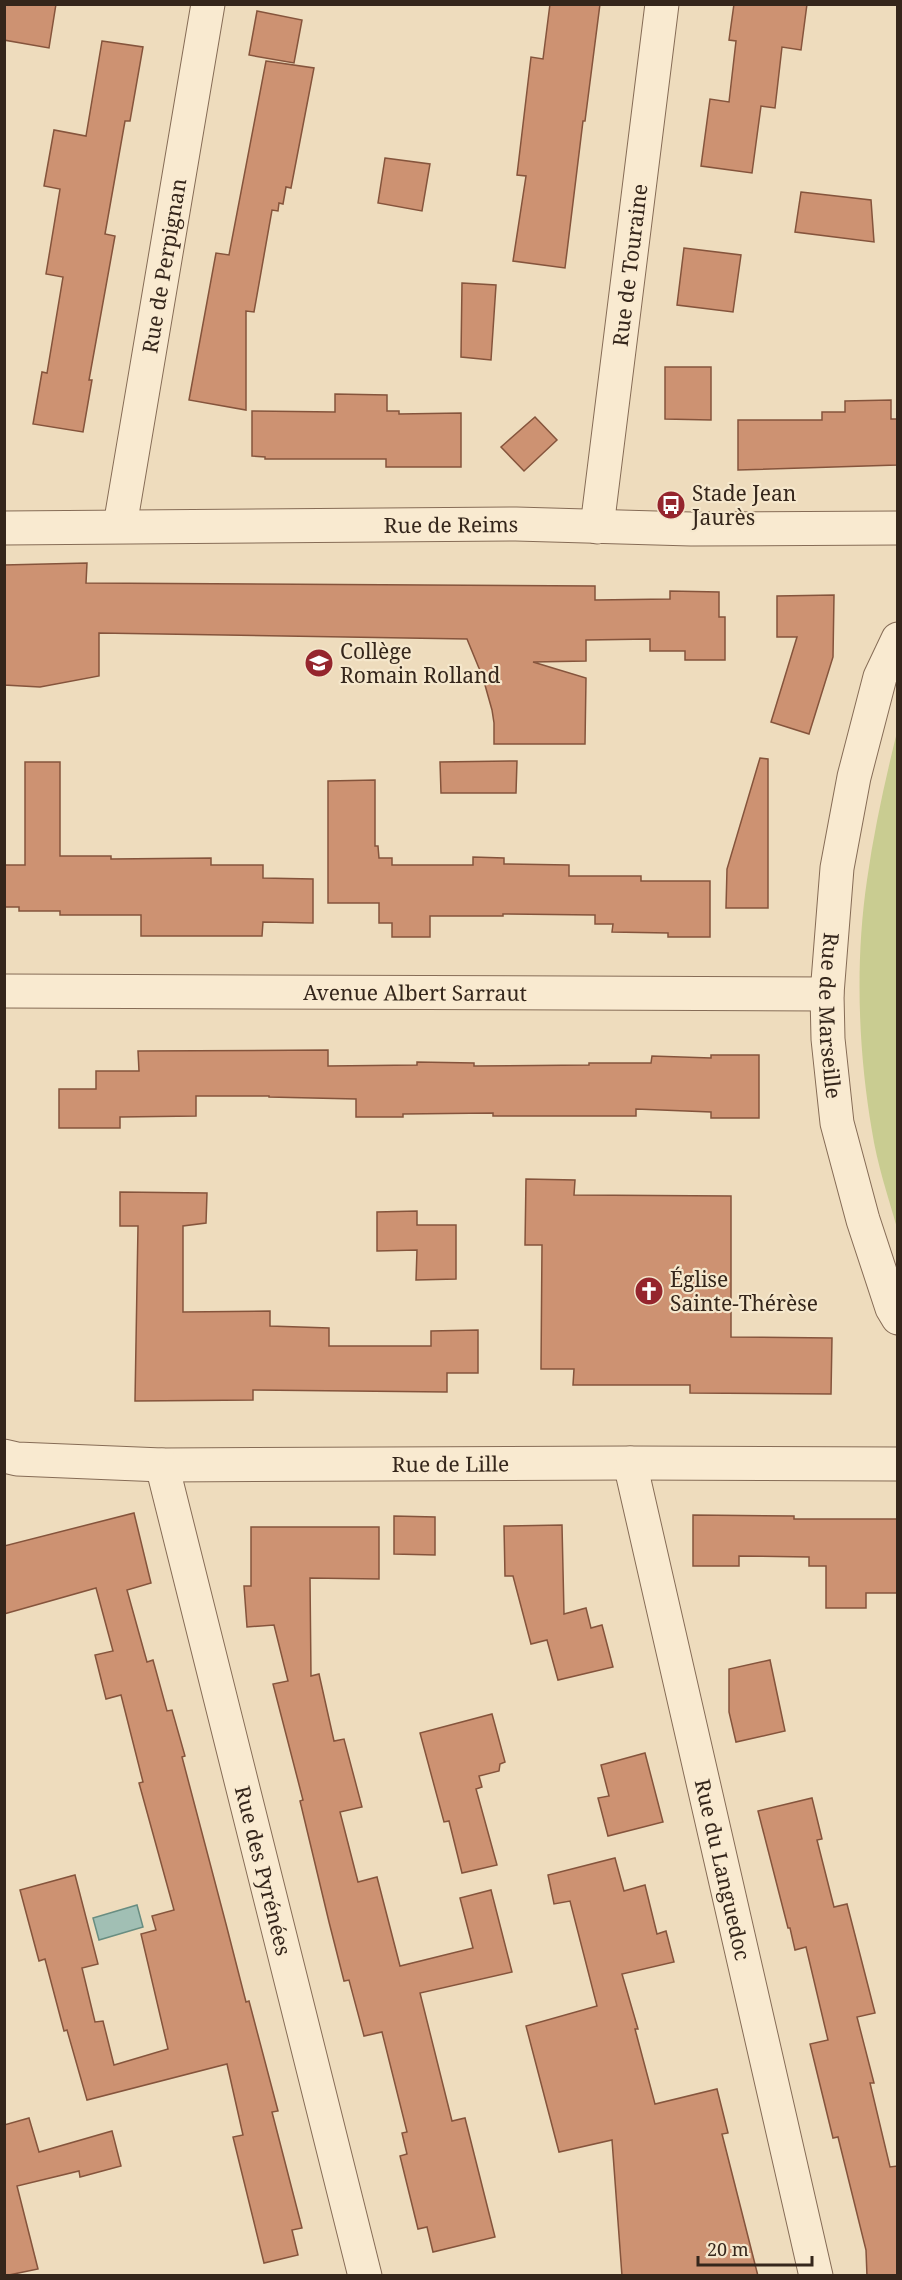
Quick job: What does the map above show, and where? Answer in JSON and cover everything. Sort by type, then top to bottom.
[{"type":"street","name":"Rue de Perpignan","points":[[120,526],[208,4]]},
{"type":"street","name":"Rue de Touraine","points":[[597,527],[662,4]]},
{"type":"street","name":"Rue de Reims","points":[[4,528],[516,524],[597,527],[897,528]]},
{"type":"street","name":"Rue de Marseille","points":[[897,639],[880,677],[854,777],[837,868],[827,994],[828,1039],[837,1123],[863,1220],[897,1318]]},
{"type":"street","name":"Avenue Albert Sarraut","points":[[4,991],[827,994]]},
{"type":"street","name":"Rue de Lille","points":[[4,1456],[17,1459],[162,1465],[897,1464]]},
{"type":"street","name":"Rue du Languedoc","points":[[630,1463],[816,2276]]},
{"type":"street","name":"Rue des Pyrénées","points":[[162,1465],[365,2276]]},
{"type":"green space","points":[[897,732],[897,1228],[877,1156],[867,1100],[861,1037],[860,974],[863,911],[870,861]]},
{"type":"water","points":[[137,1905],[143,1927],[99,1940],[93,1918]]},
{"type":"building","points":[[4,4],[56,4],[49,48],[4,40]]},
{"type":"building","points":[[550,4],[600,4],[565,268],[513,261],[526,176],[517,175],[531,57],[543,59]]},
{"type":"building","points":[[734,4],[807,4],[801,50],[782,47],[775,108],[761,106],[752,173],[701,166],[710,99],[729,102],[736,41],[729,40]]},
{"type":"building","points":[[257,11],[302,20],[294,63],[249,55]]},
{"type":"building","points":[[102,41],[143,47],[130,121],[125,121],[105,234],[115,236],[89,380],[92,380],[83,432],[33,424],[42,372],[47,373],[63,277],[46,274],[60,189],[44,186],[54,130],[86,136]]},
{"type":"building","points":[[266,61],[314,68],[291,188],[286,187],[283,204],[279,203],[278,211],[272,210],[254,312],[246,311],[246,410],[189,400],[216,253],[229,255]]},
{"type":"building","points":[[385,158],[430,164],[422,211],[378,203]]},
{"type":"building","points":[[801,192],[871,200],[874,242],[795,232]]},
{"type":"building","points":[[684,248],[741,255],[733,312],[677,305]]},
{"type":"building","points":[[462,283],[496,285],[491,360],[461,357]]},
{"type":"building","points":[[665,367],[711,367],[711,420],[665,419]]},
{"type":"building","points":[[335,394],[387,395],[387,411],[399,411],[399,414],[461,413],[461,467],[386,467],[386,459],[265,459],[265,457],[252,456],[252,411],[335,412]]},
{"type":"building","points":[[891,400],[891,419],[897,419],[897,465],[738,470],[738,420],[822,420],[822,412],[845,412],[845,401]]},
{"type":"building","points":[[535,417],[557,440],[524,471],[501,447]]},
{"type":"building","points":[[87,563],[86,583],[595,586],[595,600],[670,599],[670,591],[719,592],[719,617],[725,617],[725,660],[685,660],[685,651],[650,651],[650,639],[586,640],[586,661],[533,662],[586,678],[585,744],[494,744],[492,710],[483,678],[467,639],[99,633],[99,676],[40,687],[4,685],[4,565]]},
{"type":"building","points":[[834,595],[833,657],[809,734],[771,722],[797,637],[777,637],[777,596]]},
{"type":"building","points":[[760,758],[768,759],[768,908],[726,908],[727,869]]},
{"type":"building","points":[[517,761],[516,793],[441,793],[440,762]]},
{"type":"building","points":[[25,762],[60,762],[60,856],[111,856],[111,859],[211,858],[211,865],[263,865],[263,878],[313,879],[313,923],[263,922],[262,936],[141,936],[141,915],[60,915],[60,911],[19,911],[19,907],[4,907],[4,865],[25,865]]},
{"type":"building","points":[[375,780],[375,846],[378,846],[379,858],[392,858],[392,865],[473,865],[473,857],[504,858],[504,864],[569,865],[569,876],[641,876],[641,881],[710,881],[710,937],[668,937],[668,933],[612,932],[613,924],[595,924],[595,915],[503,914],[503,916],[430,916],[430,937],[392,937],[392,923],[379,923],[379,903],[328,903],[328,781]]},
{"type":"building","points":[[328,1050],[328,1066],[417,1065],[417,1062],[474,1063],[474,1066],[589,1065],[589,1063],[651,1063],[652,1056],[711,1058],[711,1055],[759,1055],[759,1118],[711,1118],[711,1112],[636,1109],[636,1116],[493,1116],[493,1113],[356,1117],[356,1099],[196,1096],[196,1116],[120,1117],[120,1128],[59,1128],[59,1089],[96,1089],[96,1071],[139,1071],[138,1051]]},
{"type":"building","name":"Église Sainte-Thérèse","points":[[526,1179],[575,1180],[574,1195],[731,1196],[731,1337],[832,1338],[831,1394],[690,1393],[690,1385],[573,1385],[574,1369],[541,1369],[542,1245],[525,1245]]},
{"type":"building","points":[[120,1192],[207,1193],[206,1223],[183,1226],[183,1312],[270,1311],[270,1326],[329,1328],[329,1346],[431,1346],[431,1331],[478,1330],[478,1373],[447,1373],[447,1392],[253,1390],[253,1400],[135,1401],[138,1226],[120,1226]]},
{"type":"building","points":[[417,1211],[417,1225],[456,1225],[456,1279],[416,1280],[417,1250],[377,1251],[377,1212]]},
{"type":"building","points":[[134,1513],[151,1583],[127,1590],[147,1662],[153,1660],[167,1711],[172,1710],[185,1756],[182,1757],[246,2002],[249,2001],[278,2111],[272,2112],[302,2228],[292,2230],[298,2255],[264,2263],[233,2137],[243,2135],[227,2064],[87,2100],[67,2030],[64,2031],[45,1959],[39,1961],[20,1890],[75,1875],[98,1964],[82,1968],[95,2022],[103,2021],[114,2065],[168,2049],[141,1934],[156,1930],[152,1916],[174,1910],[139,1783],[143,1782],[121,1695],[106,1699],[95,1655],[113,1651],[96,1588],[4,1614],[4,1546]]},
{"type":"building","points":[[693,1515],[794,1516],[794,1519],[897,1519],[897,1593],[866,1593],[866,1608],[826,1608],[826,1566],[809,1566],[809,1557],[739,1556],[739,1566],[693,1566]]},
{"type":"building","points":[[394,1516],[435,1517],[435,1555],[394,1554]]},
{"type":"building","points":[[562,1525],[564,1614],[586,1608],[591,1628],[602,1625],[613,1667],[558,1680],[547,1640],[531,1644],[513,1576],[505,1576],[504,1526]]},
{"type":"building","points":[[251,1527],[379,1527],[379,1579],[310,1578],[311,1676],[319,1674],[334,1741],[344,1739],[362,1807],[340,1812],[358,1882],[377,1877],[400,1966],[473,1948],[460,1898],[491,1890],[512,1972],[420,1993],[452,2121],[465,2118],[495,2237],[433,2252],[427,2227],[418,2229],[400,2156],[407,2154],[402,2133],[407,2132],[382,2032],[364,2036],[349,1980],[344,1981],[300,1801],[303,1800],[273,1684],[288,1681],[274,1625],[247,1627],[244,1586],[251,1586]]},
{"type":"building","points":[[770,1660],[785,1731],[736,1742],[729,1712],[729,1669]]},
{"type":"building","points":[[492,1714],[505,1762],[500,1764],[499,1771],[479,1776],[482,1787],[476,1789],[497,1865],[462,1873],[449,1821],[444,1822],[420,1733]]},
{"type":"building","points":[[645,1753],[663,1822],[608,1836],[598,1798],[609,1796],[601,1765]]},
{"type":"building","points":[[812,1798],[822,1839],[817,1840],[834,1907],[847,1904],[875,2013],[857,2017],[874,2083],[870,2083],[890,2167],[897,2166],[897,2276],[867,2276],[866,2250],[838,2137],[833,2138],[810,2044],[828,2040],[806,1947],[795,1950],[758,1811]]},
{"type":"building","points":[[615,1858],[624,1891],[645,1885],[657,1934],[666,1931],[674,1962],[622,1974],[638,2029],[635,2029],[655,2104],[717,2089],[728,2133],[722,2134],[758,2276],[622,2276],[612,2140],[559,2152],[526,2026],[597,2006],[570,1901],[554,1904],[548,1875]]},
{"type":"building","points":[[29,2118],[39,2152],[112,2131],[121,2166],[80,2177],[79,2171],[17,2186],[38,2269],[4,2276],[4,2125]]},
{"type":"place","name":"Stade Jean Jaurès","points":[[671,505]]},
{"type":"place","name":"Collège Romain Rolland","points":[[319,663]]},
{"type":"place","name":"Église Sainte-Thérèse","points":[[649,1291]]}]
